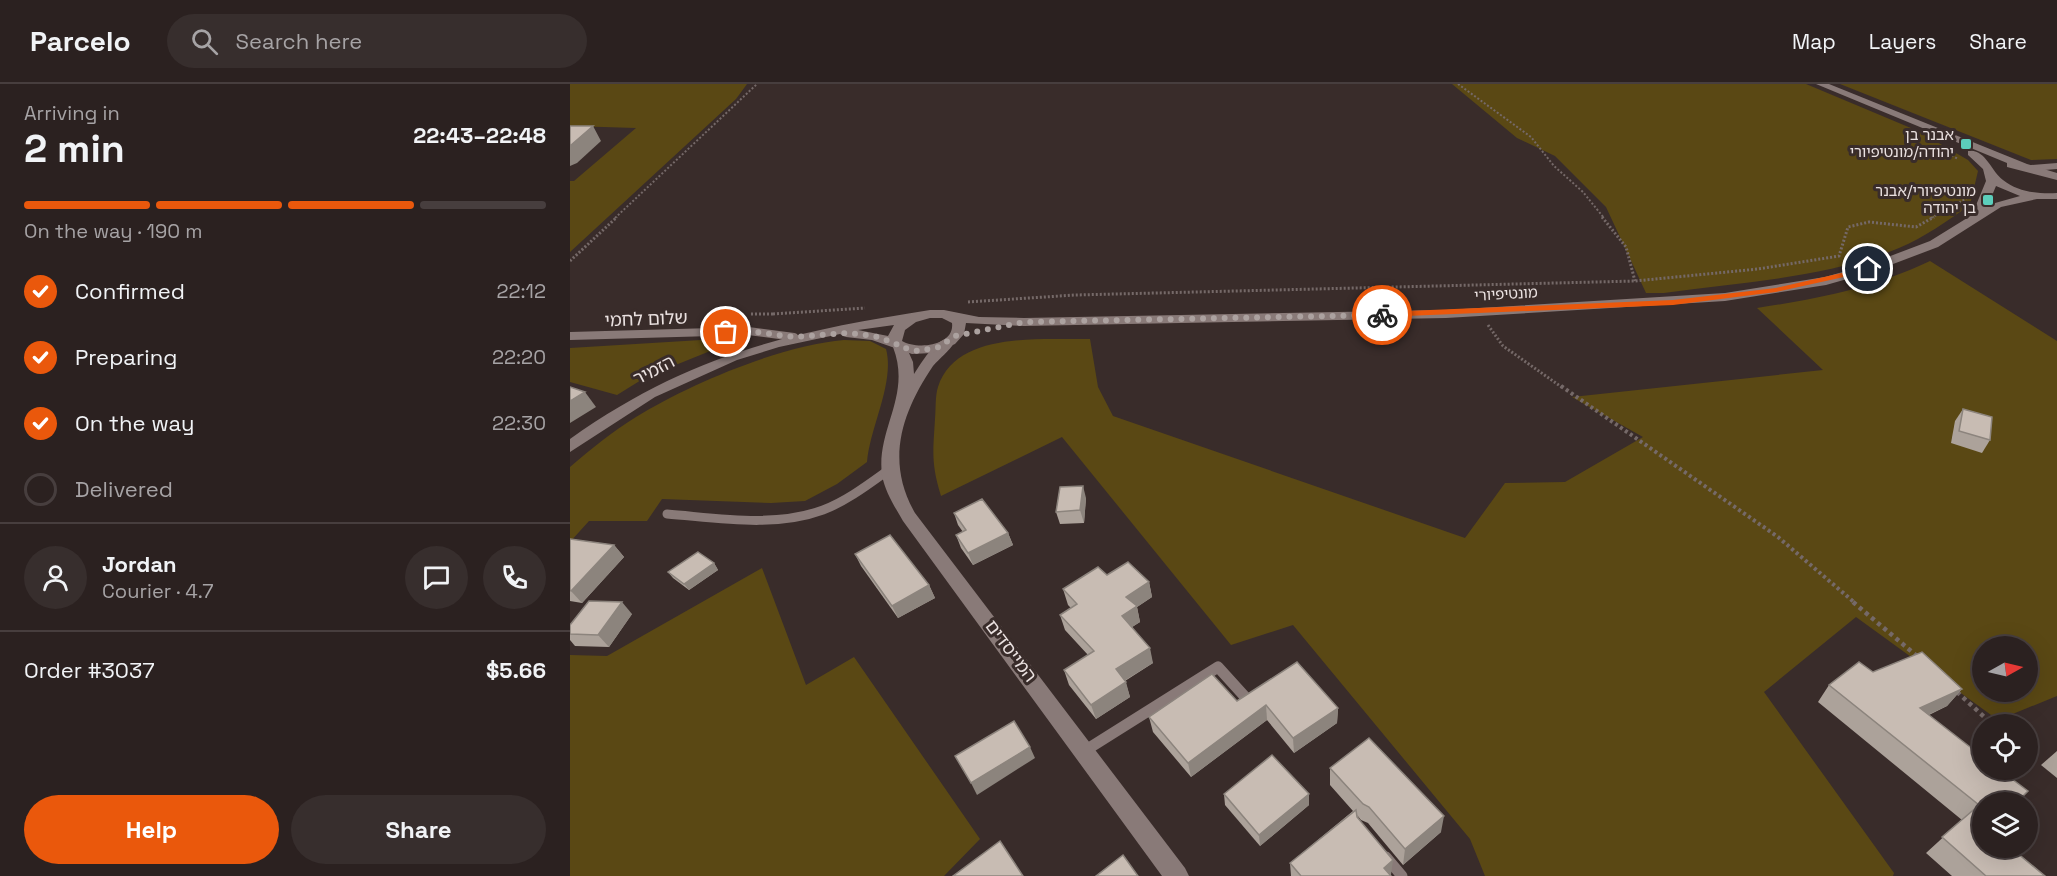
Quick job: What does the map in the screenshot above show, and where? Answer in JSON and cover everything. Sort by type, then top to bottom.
[{"type":"street","points":[[1821,84],[1934,132],[2057,177]]},
{"type":"street","points":[[1934,132],[1981,159],[2003,186],[2036,196],[2054,197]]},
{"type":"street","points":[[1991,174],[2002,166],[2057,166]]},
{"type":"street","name":"מונטיפיורי","points":[[1974,218],[1989,195],[1991,174]]},
{"type":"street","name":"מונטיפיורי","points":[[913,318],[934,314],[979,321],[1024,322],[1480,312],[1673,302],[1735,296],[1816,283],[1905,256],[1934,244],[1974,218],[2008,200],[2036,196]]},
{"type":"street","points":[[951,339],[960,325],[952,317]]},
{"type":"street","points":[[898,345],[895,332],[913,318]]},
{"type":"street","name":"הזמיר","points":[[570,447],[638,400],[729,357],[797,336],[858,324],[913,318]]},
{"type":"street","name":"מונטיפיורי","points":[[898,345],[918,351],[951,339],[1024,322]]},
{"type":"street","name":"הזמיר","points":[[797,336],[848,333],[874,336],[898,345]]},
{"type":"street","name":"המייסדים","points":[[900,410],[914,383],[951,339]]},
{"type":"street","name":"המייסדים","points":[[898,345],[909,370],[890,469],[894,492],[909,517],[1086,750],[1177,876]]},
{"type":"lane","name":"שלום לחמי","points":[[570,336],[748,331],[797,336]]},
{"type":"lane","points":[[667,514],[783,519],[822,510],[845,500],[890,469]]},
{"type":"lane","points":[[1086,750],[1218,667],[1247,699]]},
{"type":"lane","points":[[1376,844],[1402,876]]},
{"type":"path","points":[[570,261],[756,84]]},
{"type":"path","points":[[1458,84],[1531,137],[1554,166],[1583,192],[1626,247],[1635,281]]},
{"type":"path","points":[[959,302],[1075,295],[1635,281],[1758,269],[1839,256],[1848,227],[1869,222],[1916,227],[1967,198]]},
{"type":"path","points":[[773,314],[866,308]]},
{"type":"path","points":[[1480,312],[1503,346],[1778,537],[1922,661]]},
{"type":"path","points":[[1948,684],[1981,714]]},
{"type":"shaded area","points":[[570,84],[747,84],[736,99],[570,252],[570,181],[574,181],[636,128],[570,126]]},
{"type":"shaded area","points":[[1452,84],[1806,84],[1918,131],[1968,160],[1978,171],[1970,205],[1927,234],[1899,248],[1813,273],[1664,293],[1646,293],[1606,207],[1555,156],[1517,138]]},
{"type":"shaded area","points":[[1840,84],[2057,84],[2057,159],[2031,160]]},
{"type":"shaded area","points":[[1930,261],[2057,341],[2057,696],[2013,714],[1990,714],[1973,702],[2038,702],[2038,636],[1972,636],[1972,701],[1856,617],[1764,692],[1894,873],[1893,876],[1485,876],[1470,839],[1293,625],[1231,645],[1062,437],[941,496],[934,466],[936,394],[948,369],[963,356],[982,347],[1004,342],[1090,339],[1098,387],[1113,416],[1465,538],[1505,483],[1565,482],[1643,437],[1572,397],[1823,370],[1757,308],[1845,291],[1887,279]]},
{"type":"shaded area","points":[[701,340],[730,343],[646,377],[617,395],[570,382],[570,348]]},
{"type":"shaded area","points":[[844,340],[870,341],[886,349],[888,362],[885,390],[867,462],[837,484],[805,501],[771,503],[662,499],[647,521],[589,521],[570,542],[570,467],[627,422],[682,392],[737,368],[819,343]]},
{"type":"shaded area","points":[[762,568],[806,685],[854,657],[980,839],[944,876],[570,876],[570,655],[607,656]]},
{"type":"building","points":[[570,126],[593,126],[570,146]]},
{"type":"building","points":[[570,387],[585,392],[570,401]]},
{"type":"building","points":[[1963,409],[1992,417],[1990,440],[1959,431]]},
{"type":"building","points":[[1083,486],[1080,510],[1056,512],[1060,487]]},
{"type":"building","points":[[982,499],[1008,533],[968,553],[956,535],[966,530],[954,513]]},
{"type":"building","points":[[890,535],[929,585],[892,606],[855,554]]},
{"type":"building","points":[[570,539],[614,545],[571,591],[570,590]]},
{"type":"building","points":[[698,552],[714,563],[684,584],[668,572]]},
{"type":"building","points":[[1128,562],[1149,582],[1126,597],[1137,606],[1122,616],[1150,648],[1116,669],[1126,682],[1091,705],[1064,670],[1094,651],[1060,615],[1077,604],[1063,589],[1098,567],[1107,575]]},
{"type":"building","points":[[589,601],[622,602],[598,635],[570,634],[570,625]]},
{"type":"building","points":[[1922,652],[1962,689],[1920,708],[1972,748],[1972,780],[2013,780],[2028,791],[1972,792],[1972,799],[1829,685],[1859,662],[1873,672]]},
{"type":"building","points":[[1297,662],[1338,708],[1293,738],[1266,705],[1188,763],[1149,717],[1212,674],[1237,701]]},
{"type":"building","points":[[1014,721],[1030,747],[971,783],[955,756]]},
{"type":"building","points":[[1369,738],[1444,816],[1405,849],[1369,807],[1363,804],[1330,768]]},
{"type":"building","points":[[1272,755],[1309,794],[1259,835],[1224,794]]},
{"type":"building","points":[[1356,810],[1357,817],[1393,860],[1384,868],[1391,876],[1301,876],[1290,863]]},
{"type":"building","points":[[1972,811],[1972,858],[2023,858],[2045,876],[1986,876],[1942,837]]},
{"type":"building","points":[[1000,841],[1023,876],[953,876]]},
{"type":"building","points":[[1123,855],[1138,876],[1096,876]]},
{"type":"way so far","points":[[726,332],[748,331],[794,337],[848,333],[874,336],[908,350],[918,351],[939,347],[955,336],[1024,322],[1382,315]]},
{"type":"place","name":"אבנר בן יהודה/מונטיפיורי","points":[[1966,144]]},
{"type":"place","name":"מונטיפיורי/אבנר בן יהודה","points":[[1988,200]]},
{"type":"route","points":[[1382,315],[1446,314],[1673,302],[1776,290],[1826,281],[1868,269]]}]
